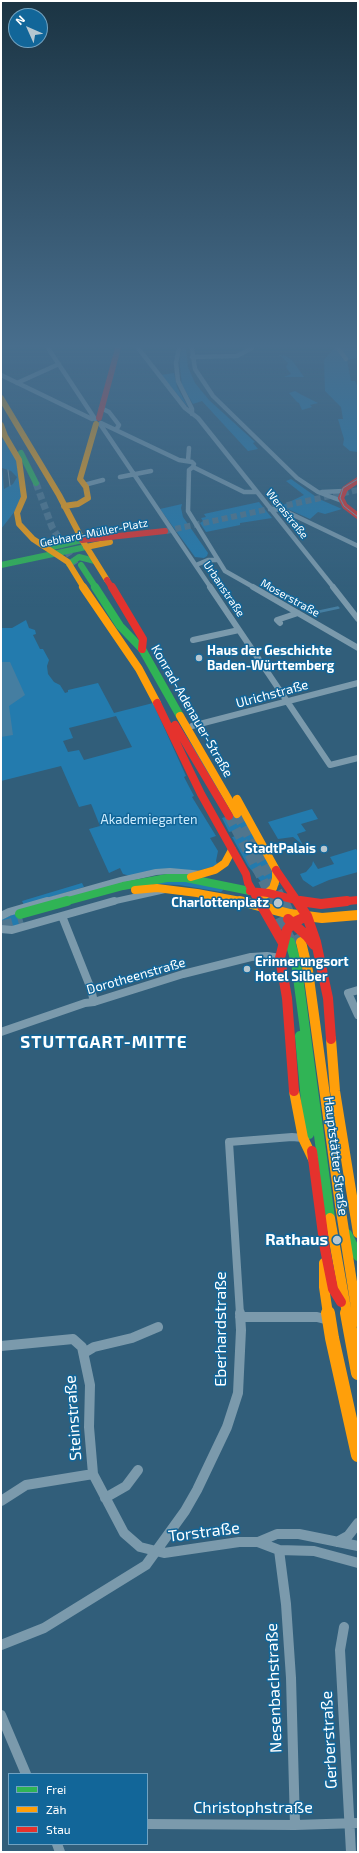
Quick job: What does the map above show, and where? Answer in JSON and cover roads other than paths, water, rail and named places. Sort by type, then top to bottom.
[{"type":"main road","points":[[4,434],[14,446],[38,483],[13,434]]},
{"type":"main road","points":[[10,434],[19,460],[24,497],[17,513],[17,518],[24,531],[33,540],[73,565]]},
{"type":"main road","points":[[24,434],[64,506],[81,545],[95,561],[138,629],[142,639],[142,650]]},
{"type":"main road","points":[[64,506],[78,504],[88,498],[84,485],[80,479],[93,434]]},
{"type":"main road","points":[[358,480],[344,490],[342,494],[342,501],[358,516]]},
{"type":"main road","name":"Gebhard-Müller-Platz","points":[[23,556],[165,531]]},
{"type":"main road","points":[[1,565],[23,556],[33,546],[33,540]]},
{"type":"main road","points":[[73,565],[69,556],[81,545]]},
{"type":"main road","name":"Gebhard-Müller-Platz","points":[[49,551],[81,545]]},
{"type":"main road","points":[[1,560],[23,556],[59,561],[73,565]]},
{"type":"main road","points":[[73,565],[72,561],[79,557],[95,561]]},
{"type":"main road","name":"Konrad-Adenauer-Straße","points":[[73,565],[120,626],[142,650],[233,815],[73,565]]},
{"type":"main road","points":[[161,704],[168,724],[201,794],[257,892],[292,923],[306,941],[317,949]]},
{"type":"main road","points":[[175,709],[187,718],[232,790],[276,870],[307,916],[316,942],[329,1012],[335,1090],[358,1233]]},
{"type":"main road","points":[[186,878],[215,870],[222,865],[232,850]]},
{"type":"main road","points":[[268,893],[274,883],[276,870]]},
{"type":"main road","points":[[354,900],[321,904],[298,902],[268,893],[237,889],[186,878],[167,878],[123,886],[21,918],[126,892],[150,888],[168,889],[224,898],[245,902],[262,908],[328,919],[356,916]]},
{"type":"main road","points":[[245,902],[257,892],[274,883]]},
{"type":"main road","points":[[224,898],[229,891],[227,886]]},
{"type":"main road","name":"Hauptstätter Straße","points":[[257,892],[262,908],[286,942],[296,962],[334,1247],[358,1373]]},
{"type":"main road","points":[[268,893],[292,910],[307,916]]},
{"type":"main road","points":[[354,900],[346,906],[346,909],[356,916]]},
{"type":"main road","points":[[313,1159],[303,1138],[294,1092],[287,998],[280,958],[286,942],[287,930],[292,923],[307,916],[329,909],[338,902]]},
{"type":"main road","points":[[286,942],[295,938],[306,941]]},
{"type":"main road","name":"Hauptstätter Straße","points":[[306,941],[308,971],[342,1224],[358,1320]]},
{"type":"main road","points":[[305,1025],[300,1031],[302,1070],[313,1159],[333,1289],[345,1308]]},
{"type":"main road","points":[[320,1060],[335,1090]]},
{"type":"main road","points":[[342,1224],[358,1256]]},
{"type":"main road","points":[[326,1249],[323,1278],[329,1320],[358,1454]]},
{"type":"street","name":"Urbanstraße","points":[[108,434],[330,765],[358,758]]},
{"type":"street","points":[[125,434],[179,460],[194,463],[191,468],[244,492],[256,492]]},
{"type":"street","name":"Werastraße","points":[[211,434],[358,619]]},
{"type":"street","points":[[254,434],[289,470],[318,492],[342,501]]},
{"type":"street","points":[[188,461],[189,448]]},
{"type":"street","name":"Moserstraße","points":[[191,468],[188,511],[222,568],[232,576],[358,648]]},
{"type":"street","points":[[120,477],[151,471]]},
{"type":"street","points":[[84,485],[104,480]]},
{"type":"street","points":[[318,492],[344,490]]},
{"type":"street","points":[[270,509],[283,510],[358,546]]},
{"type":"street","points":[[196,565],[204,565],[217,560]]},
{"type":"street","points":[[280,623],[278,620],[298,613]]},
{"type":"street","points":[[193,640],[239,630]]},
{"type":"street","name":"Ulrichstraße","points":[[192,726],[358,683]]},
{"type":"street","points":[[1,916],[9,912],[121,880],[170,870],[203,874]]},
{"type":"street","points":[[146,875],[167,878]]},
{"type":"street","points":[[1,929],[12,930],[129,897],[168,889]]},
{"type":"street","points":[[62,916],[91,989],[94,1002]]},
{"type":"street","name":"Dorotheenstraße","points":[[1,1032],[85,1003],[94,1002],[183,974],[251,957],[267,956],[280,958]]},
{"type":"street","points":[[358,990],[348,993],[358,1015]]},
{"type":"street","name":"Eberhardstraße","points":[[1,1645],[44,1628],[146,1565],[185,1511],[227,1427],[238,1393],[240,1317],[229,1142],[292,1137],[303,1138]]},
{"type":"street","points":[[352,1203],[358,1188]]},
{"type":"street","points":[[240,1317],[317,1317],[329,1320]]},
{"type":"street","points":[[1,1346],[73,1339],[78,1342],[84,1353],[94,1347],[132,1338],[149,1329],[158,1327]]},
{"type":"street","name":"Steinstraße","points":[[84,1353],[90,1385],[90,1447],[94,1474],[129,1538],[140,1547],[155,1552]]},
{"type":"street","points":[[106,1498],[126,1486],[138,1470]]},
{"type":"street","points":[[1,1501],[26,1485],[94,1474]]},
{"type":"street","points":[[337,1542],[348,1536],[358,1523]]},
{"type":"street","name":"Torstraße","points":[[258,1542],[276,1534],[299,1534],[358,1546]]},
{"type":"street","name":"Torstraße","points":[[155,1552],[176,1553],[239,1542],[258,1542],[279,1550],[314,1552],[358,1562]]},
{"type":"street","name":"Nesenbachstraße","points":[[279,1550],[286,1604],[291,1678],[295,1825]]},
{"type":"street","name":"Gerberstraße","points":[[344,1626],[340,1650],[353,1823],[351,1852]]},
{"type":"street","points":[[1,1715],[26,1773]]},
{"type":"street","name":"Christophstraße","points":[[148,1824],[295,1825],[353,1823]]},
{"type":"waterway","points":[[310,613],[338,607]]},
{"type":"waterway","points":[[311,614],[339,608]]},
{"type":"tunnel","points":[[36,483],[52,527],[77,567]]},
{"type":"tunnel","points":[[166,531],[358,490]]},
{"type":"tunnel","points":[[237,814],[283,902]]},
{"type":"tunnel","points":[[229,816],[273,902]]},
{"type":"tunnel","points":[[272,901],[289,939]]},
{"type":"tunnel","points":[[283,901],[301,942]]},
{"type":"tunnel","points":[[1,927],[23,921]]},
{"type":"tram line","points":[[8,470],[10,486]]},
{"type":"tram line","points":[[358,479],[343,488],[340,498],[344,506],[358,517]]},
{"type":"place","name":"Haus der Geschichte Baden-Württemberg","points":[[199,658]]},
{"type":"place","name":"StadtPalais","points":[[324,849]]},
{"type":"place","name":"Charlottenplatz","points":[[278,903]]},
{"type":"place","name":"Erinnerungsort Hotel Silber","points":[[247,969]]},
{"type":"place","name":"Rathaus","points":[[337,1240]]},
{"type":"district","name":"STUTTGART-MITTE","points":[[104,1042]]},
{"type":"park label","name":"Akademiegarten","points":[[149,820]]}]
